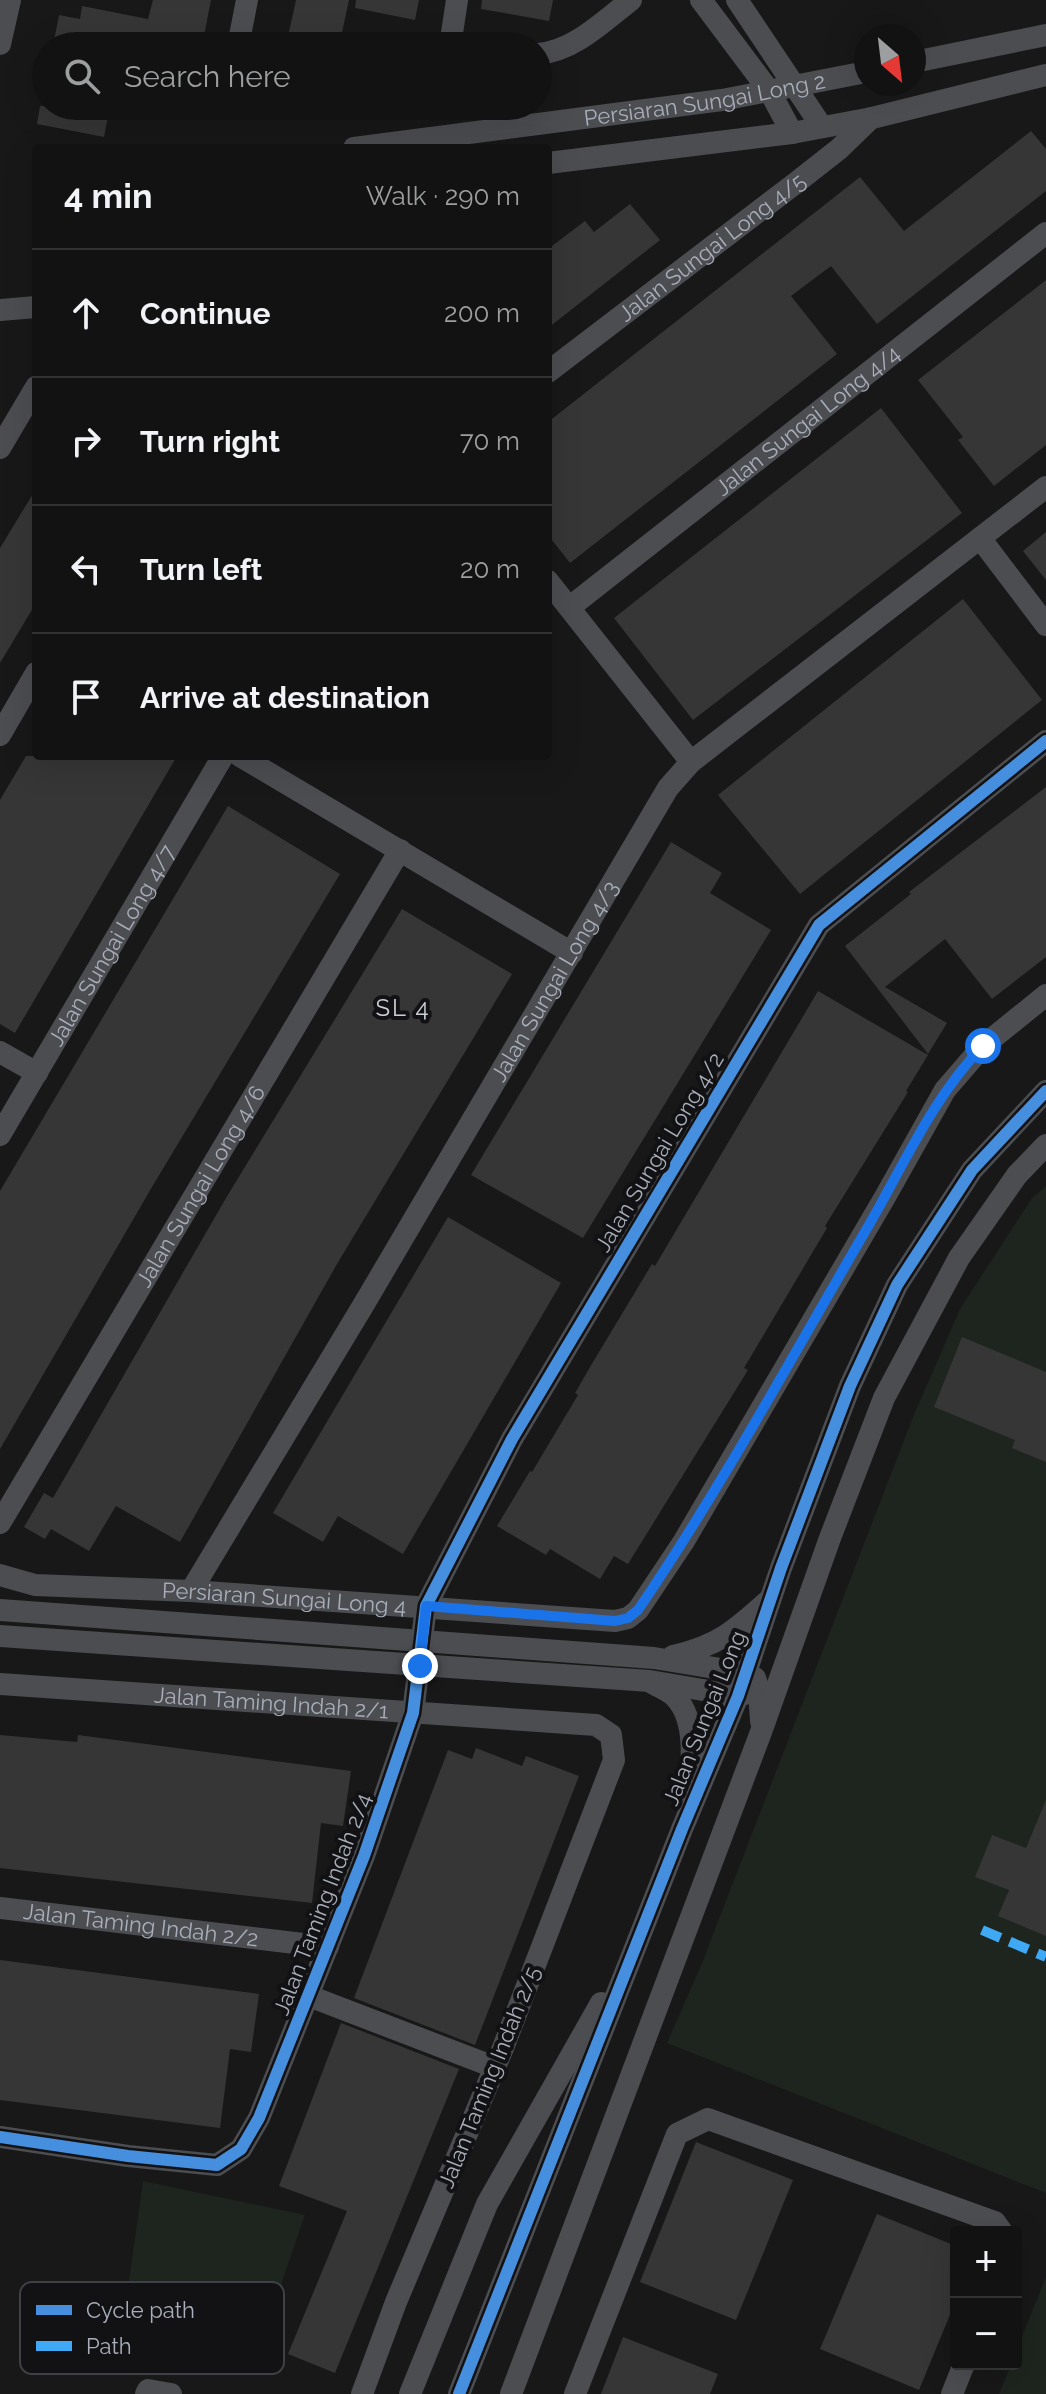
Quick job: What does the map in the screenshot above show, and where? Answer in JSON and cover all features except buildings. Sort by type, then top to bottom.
[{"type":"street","points":[[0,44],[10,0]]},
{"type":"street","points":[[241,32],[247,0]]},
{"type":"street","points":[[452,32],[457,0]]},
{"type":"street","points":[[552,51],[577,41],[631,0]]},
{"type":"street","points":[[701,0],[770,92],[792,133]]},
{"type":"street","points":[[737,0],[822,127]]},
{"type":"street","points":[[926,60],[1046,35]]},
{"type":"street","points":[[722,100],[736,86],[742,67],[742,53]]},
{"type":"street","name":"Persiaran Sungai Long 2","points":[[445,143],[770,92],[854,74]]},
{"type":"street","name":"Persiaran Sungai Long 2","points":[[552,163],[792,133],[872,118],[1046,75]]},
{"type":"street","name":"Jalan Sungai Long 4/5","points":[[552,369],[818,166],[872,118]]},
{"type":"street","name":"Jalan Sungai Long 4/4","points":[[570,607],[1046,233]]},
{"type":"street","points":[[0,310],[32,307]]},
{"type":"street","points":[[0,448],[32,394]]},
{"type":"street","name":"Jalan Sungai Long 4/3","points":[[191,1591],[668,788],[691,762],[1046,487]]},
{"type":"street","points":[[980,538],[1046,625]]},
{"type":"street","points":[[552,586],[691,762]]},
{"type":"street","points":[[0,735],[32,680]]},
{"type":"street","name":"Jalan Sungai Long 4/2","points":[[420,1666],[426,1606],[512,1439],[819,925],[1046,741]]},
{"type":"street","name":"Jalan Sungai Long 4/7","points":[[0,1135],[221,760]]},
{"type":"street","points":[[247,760],[572,953]]},
{"type":"street","name":"Jalan Sungai Long 4/6","points":[[0,1523],[400,850]]},
{"type":"street","name":"Persiaran Sungai Long 4","points":[[0,1575],[35,1585],[191,1591],[615,1621],[628,1618],[638,1610],[684,1541],[945,1090],[983,1046],[1046,995]]},
{"type":"street","points":[[0,1052],[37,1073]]},
{"type":"street","name":"Jalan Sungai Long","points":[[459,2394],[682,1829],[747,1686],[772,1597],[850,1386],[897,1285],[972,1170],[1046,1091]]},
{"type":"street","points":[[511,2394],[761,1732],[830,1522],[884,1398],[959,1258],[1017,1175],[1046,1145]]},
{"type":"street","points":[[816,1478],[830,1522]]},
{"type":"street","points":[[792,1541],[804,1527],[830,1522]]},
{"type":"street","points":[[660,1659],[700,1650],[732,1633],[772,1597]]},
{"type":"street","points":[[0,1610],[660,1659],[747,1686]]},
{"type":"street","points":[[0,1636],[747,1686],[782,1673]]},
{"type":"street","name":"Jalan Taming Indah 2/4","points":[[0,2137],[128,2156],[217,2165],[241,2149],[259,2118],[364,1856],[413,1713],[420,1666]]},
{"type":"street","points":[[650,1681],[676,1698],[690,1725],[690,1777],[682,1829]]},
{"type":"street","name":"Jalan Taming Indah 2/1","points":[[0,1684],[596,1725],[611,1735],[614,1760]]},
{"type":"street","points":[[747,1686],[761,1732]]},
{"type":"street","name":"Jalan Taming Indah 2/5","points":[[362,2394],[614,1760]]},
{"type":"street","name":"Jalan Taming Indah 2/2","points":[[0,1908],[328,1947]]},
{"type":"street","points":[[410,2394],[487,2204],[641,1933]]},
{"type":"street","points":[[309,1996],[494,2067]]},
{"type":"street","points":[[575,2394],[677,2134],[708,2119],[995,2222],[998,2226]]},
{"type":"street","points":[[952,2394],[962,2370]]},
{"type":"street","points":[[146,2394],[148,2390],[171,2394]]},
{"type":"shaded area","points":[[1046,1186],[1046,2193],[667,2043],[702,1963],[913,1417],[960,1309],[1032,1198]]},
{"type":"shaded area","points":[[143,2181],[305,2215],[282,2282],[129,2282]]},
{"type":"shaded area","points":[[1046,2277],[1046,2394],[999,2394],[1009,2370],[1022,2370],[1022,2336]]},
{"type":"marked path","points":[[982,1930],[1046,1957]]},
{"type":"cycle path","points":[[0,2137],[128,2156],[217,2165],[241,2149],[259,2118],[364,1856],[413,1713],[426,1606],[512,1439],[819,925],[1046,741]]},
{"type":"cycle path","points":[[459,2394],[682,1829],[738,1696],[781,1568],[850,1386],[897,1285],[972,1170],[1046,1091]]},
{"type":"district","name":"SL 4","points":[[403,1007]]},
{"type":"route","points":[[420,1666],[426,1606],[615,1621],[628,1618],[638,1610],[684,1541],[945,1090],[983,1046]]}]
